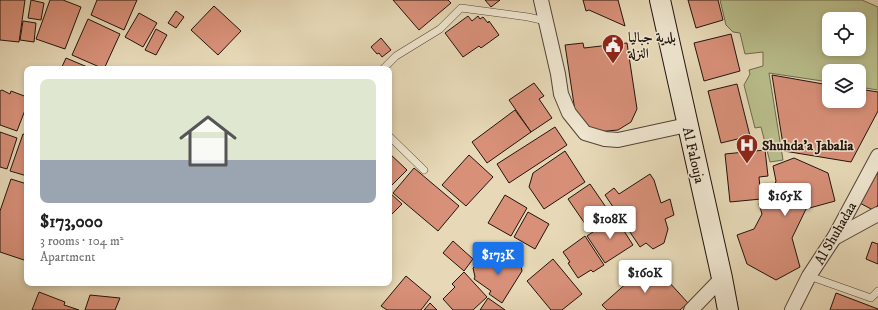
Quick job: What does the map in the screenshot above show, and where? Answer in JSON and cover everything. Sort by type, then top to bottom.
[{"type":"main road","name":"Al Falouja","points":[[660,0],[728,310]]},
{"type":"street","points":[[541,0],[558,74],[561,94],[569,113],[585,133],[605,139],[618,140],[687,126]]},
{"type":"street","name":"Al Shuhadaa","points":[[792,310],[809,276],[834,238],[878,156]]},
{"type":"street","points":[[834,238],[878,214]]},
{"type":"street","points":[[691,310],[722,278]]},
{"type":"lane","points":[[385,66],[396,56],[440,29],[461,8],[528,16],[546,21]]},
{"type":"lane","points":[[392,139],[424,170]]},
{"type":"lane","points":[[809,276],[871,298],[878,291]]},
{"type":"green space","points":[[720,0],[862,0],[878,7],[878,90],[866,88],[866,64],[822,64],[822,81],[769,73],[783,160],[770,162],[761,127],[755,128],[744,85],[750,74],[749,70],[763,66],[763,52],[745,54],[740,33],[733,32],[726,25]]},
{"type":"building","points":[[0,0],[25,0],[19,42],[0,40]]},
{"type":"building","points":[[31,0],[44,3],[41,20],[28,18]]},
{"type":"building","points":[[50,0],[63,0],[81,7],[65,49],[36,39]]},
{"type":"building","points":[[97,0],[137,0],[124,30],[91,15]]},
{"type":"building","points":[[393,0],[448,0],[451,3],[419,30]]},
{"type":"building","points":[[485,0],[500,0],[491,7]]},
{"type":"building","points":[[583,0],[618,0],[625,26],[589,10],[586,11]]},
{"type":"building","points":[[688,0],[718,0],[723,20],[696,28]]},
{"type":"building","points":[[214,6],[241,31],[218,55],[191,30]]},
{"type":"building","points":[[176,11],[184,17],[176,28],[168,23]]},
{"type":"building","points":[[139,13],[157,23],[143,47],[125,37]]},
{"type":"building","points":[[468,16],[472,21],[478,16],[480,19],[483,17],[488,23],[489,21],[499,35],[481,48],[479,46],[463,57],[445,33]]},
{"type":"building","points":[[88,19],[120,34],[105,66],[97,66],[72,55]]},
{"type":"building","points":[[23,21],[36,23],[34,42],[20,40]]},
{"type":"building","points":[[156,29],[167,35],[156,55],[145,50]]},
{"type":"building","points":[[731,34],[740,71],[704,81],[694,43]]},
{"type":"building","points":[[381,38],[391,50],[382,57],[371,47]]},
{"type":"building","points":[[583,43],[584,48],[627,43],[637,109],[631,122],[618,130],[597,132],[588,127],[575,111],[565,45]]},
{"type":"building","points":[[66,58],[85,66],[62,66]]},
{"type":"building","points":[[772,75],[822,84],[822,108],[866,108],[866,90],[878,92],[878,111],[851,162],[784,151]]},
{"type":"building","points":[[534,83],[544,96],[539,99],[552,118],[531,132],[509,100]]},
{"type":"building","name":"Shuhda'a Jabalia","points":[[737,84],[750,136],[721,143],[708,91]]},
{"type":"building","points":[[2,90],[10,94],[11,91],[24,96],[24,113],[17,131],[0,125],[0,91]]},
{"type":"building","points":[[515,110],[531,132],[487,163],[472,142]]},
{"type":"building","points":[[555,127],[567,145],[509,183],[497,164]]},
{"type":"building","points":[[0,132],[17,138],[7,169],[0,167]]},
{"type":"building","points":[[23,134],[24,134],[24,175],[10,171]]},
{"type":"building","name":"Shuhda'a Jabalia","points":[[765,150],[768,176],[759,177],[761,199],[730,202],[725,154]]},
{"type":"building","points":[[565,151],[585,182],[544,209],[529,187],[533,173]]},
{"type":"building","points":[[469,155],[493,177],[466,206],[442,185]]},
{"type":"building","points":[[392,156],[407,170],[392,185]]},
{"type":"building","name":"Shuhda'a Jabalia","points":[[794,158],[828,173],[835,201],[806,209],[792,238],[800,267],[776,280],[747,264],[737,235],[754,229],[762,214],[759,204],[763,197],[770,199],[776,181],[773,166]]},
{"type":"building","points":[[878,165],[878,205],[873,210],[856,201]]},
{"type":"building","points":[[414,168],[459,206],[438,231],[393,193]]},
{"type":"building","points":[[650,174],[654,180],[661,203],[670,199],[674,215],[665,219],[668,229],[664,243],[653,249],[646,243],[640,247],[605,195],[614,188],[619,194]]},
{"type":"building","points":[[11,179],[24,183],[24,260],[0,252],[0,211]]},
{"type":"building","points":[[590,184],[612,216],[590,231],[568,199]]},
{"type":"building","points":[[392,195],[402,204],[392,214]]},
{"type":"building","points":[[505,195],[527,208],[511,236],[488,223]]},
{"type":"building","points":[[528,212],[549,224],[535,249],[514,237]]},
{"type":"building","points":[[615,217],[633,245],[605,263],[587,236]]},
{"type":"building","points":[[585,236],[604,265],[593,272],[591,270],[578,278],[563,252]]},
{"type":"building","points":[[453,241],[473,259],[464,271],[443,253]]},
{"type":"building","points":[[872,242],[878,244],[878,264],[866,259]]},
{"type":"building","points":[[500,254],[505,256],[508,262],[513,261],[518,263],[521,266],[522,271],[502,303],[489,294],[491,291],[474,279],[473,268],[484,259],[487,260],[489,256],[494,259],[496,255]]},
{"type":"building","points":[[553,259],[582,294],[562,310],[551,310],[527,281]]},
{"type":"building","points":[[642,263],[662,286],[668,281],[688,303],[680,310],[607,310],[602,305],[629,281],[626,277]]},
{"type":"building","points":[[464,272],[487,297],[473,310],[453,310],[443,299],[455,287],[452,284]]},
{"type":"building","points":[[406,276],[431,297],[421,310],[387,310],[381,306]]},
{"type":"building","points":[[39,292],[65,302],[64,305],[79,310],[32,310]]},
{"type":"building","points":[[836,293],[878,309],[878,310],[830,310]]},
{"type":"building","points":[[90,295],[120,298],[115,310],[85,310]]},
{"type":"building","points":[[488,298],[505,310],[480,310]]},
{"type":"building","points":[[430,303],[437,310],[424,310]]},
{"type":"place","name":"بلدية جباليا النزلة","points":[[613,64]]},
{"type":"place","name":"Shuhda'a Jabalia","points":[[747,164]]}]
